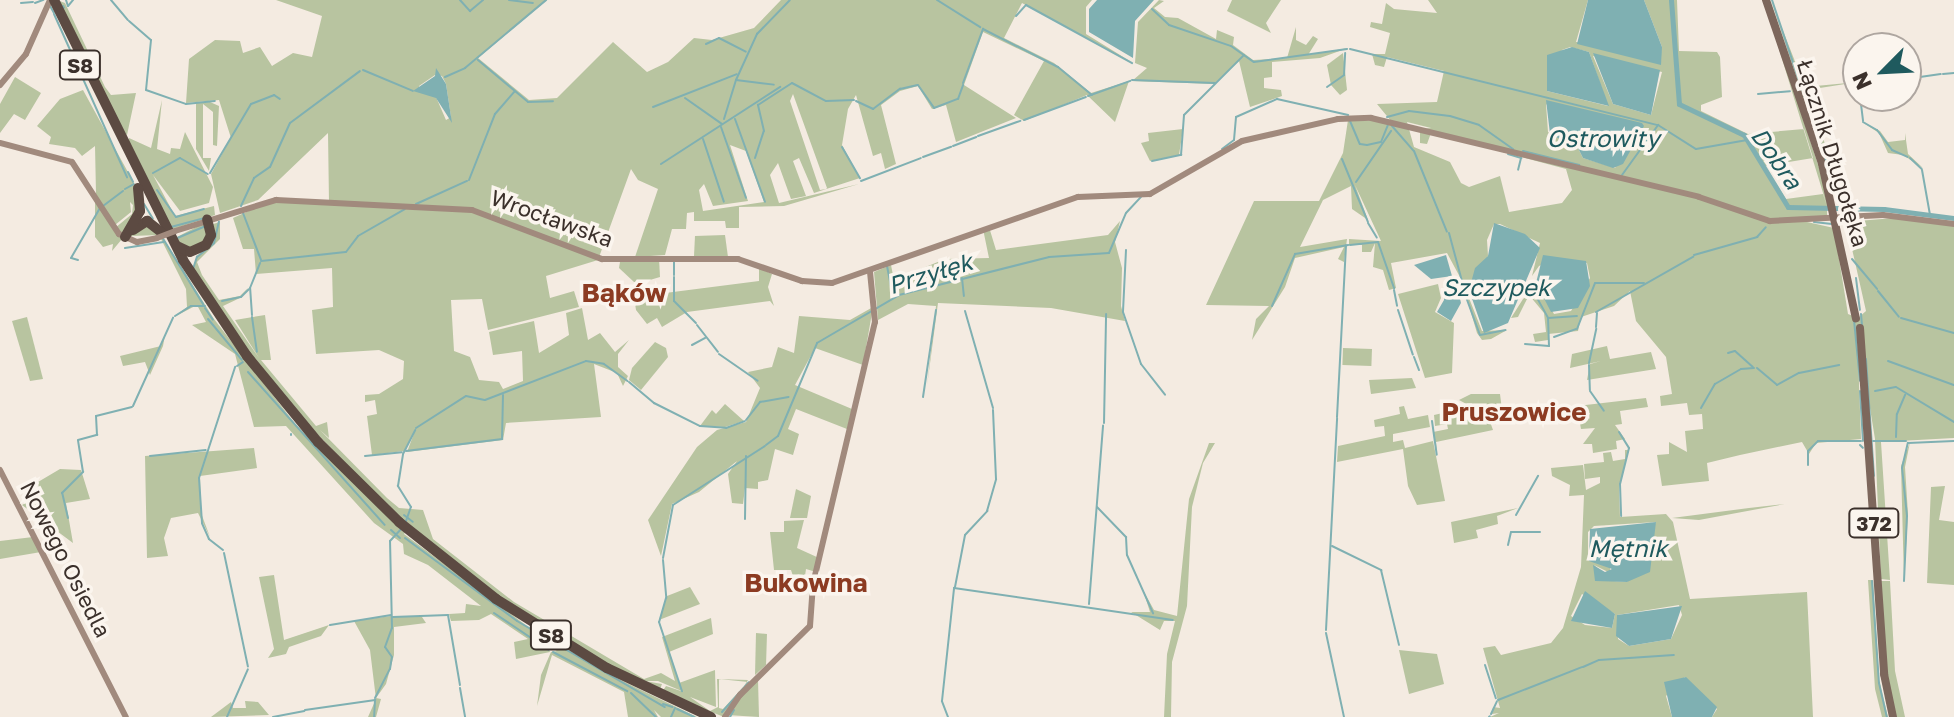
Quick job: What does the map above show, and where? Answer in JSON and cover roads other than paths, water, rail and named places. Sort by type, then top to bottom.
[{"type":"highway","name":"S8","points":[[50,2],[136,182],[167,236],[283,403],[402,527],[549,634],[711,717]]},
{"type":"highway","name":"S8","points":[[50,2],[167,236],[267,388],[326,456],[402,527],[547,636],[702,717]]},
{"type":"highway","points":[[128,237],[140,211],[136,182]]},
{"type":"highway","points":[[128,237],[138,224],[150,222],[180,249],[195,251],[210,239],[209,219]]},
{"type":"highway","points":[[197,283],[192,262],[213,239],[209,219]]},
{"type":"main road","name":"Łącznik Długołęka","points":[[1768,0],[1838,213],[1858,318]]},
{"type":"main road","name":"372","points":[[1859,328],[1884,674],[1892,717]]},
{"type":"street","points":[[0,85],[26,54],[50,2]]},
{"type":"street","name":"Wrocławska","points":[[128,237],[167,236],[209,219],[279,200],[472,210],[602,259],[688,257],[763,265],[819,283],[870,272],[987,225],[1088,195],[1141,196],[1242,141],[1351,118],[1391,119],[1659,188],[1770,221],[1838,213]]},
{"type":"street","points":[[0,143],[72,162],[128,237]]},
{"type":"street","points":[[1838,213],[1954,224]]},
{"type":"street","points":[[726,716],[740,695],[810,626],[813,584],[875,306],[870,272]]},
{"type":"street","name":"Nowego Osiedla","points":[[0,470],[126,717]]},
{"type":"water","points":[[1097,0],[1154,0],[1135,21],[1133,58],[1089,32],[1089,9]]},
{"type":"water","name":"Ostrowity","points":[[1588,0],[1644,0],[1662,47],[1661,65],[1577,44]]},
{"type":"water","name":"Ostrowity","points":[[1572,47],[1589,52],[1609,106],[1547,91],[1547,55]]},
{"type":"water","name":"Ostrowity","points":[[1593,53],[1660,70],[1651,115],[1613,104]]},
{"type":"water","points":[[436,68],[446,84],[452,123],[436,98],[413,91],[435,76]]},
{"type":"water","name":"Ostrowity","points":[[1546,100],[1644,126],[1623,164],[1613,168],[1583,158],[1578,148],[1550,134]]},
{"type":"water","name":"Szczypek","points":[[1494,223],[1525,234],[1540,248],[1508,323],[1484,333],[1469,290],[1475,268],[1488,256]]},
{"type":"water","points":[[1446,255],[1452,276],[1431,279],[1414,265]]},
{"type":"water","points":[[1543,255],[1586,261],[1590,286],[1578,308],[1551,312],[1536,283]]},
{"type":"water","points":[[1456,281],[1461,303],[1451,321],[1437,312],[1444,300],[1444,283]]},
{"type":"water","name":"Mętnik","points":[[1656,522],[1650,572],[1627,582],[1595,581],[1593,565],[1605,572],[1612,569],[1589,561],[1590,529]]},
{"type":"water","points":[[1585,591],[1615,614],[1612,628],[1571,621]]},
{"type":"water","points":[[1682,606],[1671,639],[1629,646],[1616,636],[1617,615]]},
{"type":"water","points":[[1686,677],[1717,707],[1712,717],[1672,717],[1664,682]]},
{"type":"waterway","points":[[35,3],[43,0]]},
{"type":"waterway","points":[[66,0],[68,6],[73,0]]},
{"type":"waterway","points":[[111,0],[128,20]]},
{"type":"waterway","points":[[460,0],[470,11],[483,0]]},
{"type":"waterway","points":[[509,0],[533,3]]},
{"type":"waterway","points":[[445,77],[465,68],[546,0]]},
{"type":"waterway","points":[[736,80],[757,34],[790,0]]},
{"type":"waterway","points":[[937,0],[980,27]]},
{"type":"waterway","name":"Dobra","points":[[1671,0],[1679,104],[1744,135],[1788,207],[1884,209],[1954,218]]},
{"type":"waterway","points":[[1772,0],[1841,205]]},
{"type":"waterway","points":[[21,3],[33,2]]},
{"type":"waterway","points":[[49,4],[54,13]]},
{"type":"waterway","points":[[1016,16],[1026,5],[1132,63]]},
{"type":"waterway","points":[[1152,9],[1169,25],[1231,46],[1254,62],[1347,49]]},
{"type":"waterway","points":[[54,14],[127,177]]},
{"type":"waterway","points":[[129,21],[151,40],[146,90],[186,104],[215,101]]},
{"type":"waterway","points":[[963,83],[983,29],[1058,67],[1092,95]]},
{"type":"waterway","points":[[706,44],[719,38],[746,52]]},
{"type":"waterway","points":[[1350,49],[1658,125]]},
{"type":"waterway","points":[[1327,87],[1344,75],[1345,53]]},
{"type":"waterway","points":[[1152,161],[1181,155],[1184,115],[1244,55]]},
{"type":"waterway","points":[[478,60],[528,102],[553,101]]},
{"type":"waterway","points":[[363,70],[413,91]]},
{"type":"waterway","points":[[241,206],[254,178],[270,167],[290,123],[360,71]]},
{"type":"waterway","points":[[1943,74],[1954,73]]},
{"type":"waterway","points":[[653,107],[737,74]]},
{"type":"waterway","points":[[1922,77],[1941,74]]},
{"type":"waterway","points":[[724,119],[736,80],[774,85]]},
{"type":"waterway","points":[[1132,80],[1215,83]]},
{"type":"waterway","points":[[1088,96],[1130,81]]},
{"type":"waterway","points":[[755,158],[764,131],[758,105],[792,83],[826,101],[854,100]]},
{"type":"waterway","points":[[856,101],[873,109],[900,89],[918,85],[934,108],[958,99],[963,85]]},
{"type":"waterway","points":[[661,164],[780,87]]},
{"type":"waterway","points":[[469,180],[495,114],[515,91]]},
{"type":"waterway","points":[[1758,94],[1790,91]]},
{"type":"waterway","points":[[210,173],[251,104],[274,95],[280,99]]},
{"type":"waterway","points":[[1024,120],[1086,97]]},
{"type":"waterway","points":[[685,98],[722,124]]},
{"type":"waterway","name":"Przyłęk","points":[[1222,149],[1234,140],[1236,117],[1277,99],[1348,115]]},
{"type":"waterway","name":"Przyłęk","points":[[1387,117],[1409,111],[1450,116],[1479,125],[1513,149]]},
{"type":"waterway","points":[[1862,112],[1863,121]]},
{"type":"waterway","points":[[735,119],[765,202]]},
{"type":"waterway","points":[[978,136],[1020,121]]},
{"type":"waterway","name":"Przyłęk","points":[[1350,121],[1360,144],[1367,145],[1381,142],[1388,125]]},
{"type":"waterway","points":[[1863,122],[1877,130],[1892,150],[1908,157]]},
{"type":"waterway","name":"Przyłęk","points":[[1622,175],[1658,125],[1696,149],[1747,140]]},
{"type":"waterway","points":[[1392,126],[1414,151],[1447,232]]},
{"type":"waterway","points":[[721,127],[746,198]]},
{"type":"waterway","points":[[1356,182],[1391,131]]},
{"type":"waterway","points":[[953,146],[976,137]]},
{"type":"waterway","points":[[703,139],[724,202]]},
{"type":"waterway","points":[[842,147],[860,178]]},
{"type":"waterway","points":[[923,157],[951,147]]},
{"type":"waterway","name":"Przyłęk","points":[[1523,151],[1579,165]]},
{"type":"waterway","points":[[1508,154],[1521,158],[1518,170]]},
{"type":"waterway","points":[[153,173],[180,158],[208,174]]},
{"type":"waterway","points":[[861,181],[921,158]]},
{"type":"waterway","points":[[1910,158],[1922,169]]},
{"type":"waterway","points":[[1342,159],[1368,222]]},
{"type":"waterway","points":[[1922,170],[1930,215]]},
{"type":"waterway","points":[[128,172],[133,182]]},
{"type":"waterway","points":[[416,204],[467,181]]},
{"type":"waterway","points":[[125,189],[134,184]]},
{"type":"waterway","points":[[157,190],[176,217],[204,209]]},
{"type":"waterway","points":[[103,206],[123,191]]},
{"type":"waterway","name":"Przyłęk","points":[[766,445],[778,436],[817,343],[899,295],[1049,257],[1109,253],[1126,213],[1141,197]]},
{"type":"waterway","points":[[144,204],[153,219]]},
{"type":"waterway","points":[[78,260],[71,258],[100,208]]},
{"type":"waterway","points":[[261,261],[346,252],[358,236],[405,209]]},
{"type":"waterway","points":[[243,213],[261,260]]},
{"type":"waterway","points":[[171,227],[204,218]]},
{"type":"waterway","points":[[193,269],[197,257],[214,243],[219,222]]},
{"type":"waterway","points":[[1814,222],[1832,224]]},
{"type":"waterway","points":[[1368,223],[1377,238]]},
{"type":"waterway","points":[[175,239],[206,226]]},
{"type":"waterway","points":[[1694,255],[1757,237],[1766,227]]},
{"type":"waterway","points":[[1449,233],[1466,296]]},
{"type":"waterway","points":[[162,237],[203,304]]},
{"type":"waterway","points":[[125,248],[164,242]]},
{"type":"waterway","points":[[1378,242],[1394,288]]},
{"type":"waterway","points":[[1350,245],[1378,242]]},
{"type":"waterway","points":[[1337,417],[1346,245]]},
{"type":"waterway","points":[[1272,306],[1295,254],[1348,245]]},
{"type":"waterway","points":[[1126,250],[1123,312],[1141,364],[1165,395]]},
{"type":"waterway","points":[[1596,312],[1693,257]]},
{"type":"waterway","points":[[1852,259],[1877,289]]},
{"type":"waterway","points":[[674,261],[674,275]]},
{"type":"waterway","points":[[252,315],[250,288],[260,263]]},
{"type":"waterway","points":[[887,266],[893,297]]},
{"type":"waterway","points":[[674,277],[674,301],[696,323]]},
{"type":"waterway","points":[[962,278],[964,296]]},
{"type":"waterway","points":[[1856,278],[1860,310]]},
{"type":"waterway","points":[[1577,329],[1595,283],[1644,283]]},
{"type":"waterway","points":[[1531,287],[1548,318],[1577,316]]},
{"type":"waterway","points":[[222,301],[241,297],[249,289]]},
{"type":"waterway","points":[[1394,290],[1397,306]]},
{"type":"waterway","points":[[1878,291],[1899,317]]},
{"type":"waterway","points":[[1466,297],[1480,335],[1506,330]]},
{"type":"waterway","points":[[175,316],[191,306],[205,306]]},
{"type":"waterway","points":[[205,308],[213,320]]},
{"type":"waterway","points":[[923,397],[936,310]]},
{"type":"waterway","points":[[1398,310],[1413,355]]},
{"type":"waterway","points":[[965,311],[993,408]]},
{"type":"waterway","points":[[1596,327],[1597,313]]},
{"type":"waterway","points":[[1104,423],[1106,314]]},
{"type":"waterway","name":"Łącznik Długołęka","points":[[1861,314],[1862,325]]},
{"type":"waterway","points":[[252,317],[257,352]]},
{"type":"waterway","points":[[133,406],[173,318]]},
{"type":"waterway","points":[[1901,318],[1954,333]]},
{"type":"waterway","points":[[208,319],[242,360]]},
{"type":"waterway","points":[[1525,344],[1549,346],[1548,319]]},
{"type":"waterway","points":[[1854,320],[1860,381]]},
{"type":"waterway","points":[[697,325],[718,352]]},
{"type":"waterway","points":[[1554,337],[1576,329]]},
{"type":"waterway","points":[[1589,363],[1596,329]]},
{"type":"waterway","points":[[692,345],[705,338]]},
{"type":"waterway","points":[[1728,353],[1735,351],[1753,367]]},
{"type":"waterway","points":[[719,354],[758,381]]},
{"type":"waterway","points":[[1414,357],[1419,370]]},
{"type":"waterway","points":[[1866,359],[1874,476]]},
{"type":"waterway","name":"Przyłęk","points":[[416,428],[466,396],[485,400],[586,361],[604,364],[627,381]]},
{"type":"waterway","points":[[1888,361],[1954,385]]},
{"type":"waterway","points":[[237,366],[243,362]]},
{"type":"waterway","points":[[1589,365],[1590,390]]},
{"type":"waterway","points":[[1757,368],[1777,385],[1799,373],[1839,365]]},
{"type":"waterway","points":[[223,550],[209,539],[202,523],[199,478],[235,367]]},
{"type":"waterway","points":[[1701,408],[1715,384],[1741,369],[1754,368]]},
{"type":"waterway","points":[[248,372],[385,525]]},
{"type":"waterway","name":"Przyłęk","points":[[629,382],[654,403],[700,426],[726,428],[745,421]]},
{"type":"waterway","points":[[1875,391],[1896,387],[1954,422]]},
{"type":"waterway","points":[[1590,391],[1604,411]]},
{"type":"waterway","points":[[1860,391],[1863,441]]},
{"type":"waterway","points":[[406,451],[502,439],[503,395]]},
{"type":"waterway","points":[[1896,437],[1897,414],[1905,395]]},
{"type":"waterway","name":"Przyłęk","points":[[746,420],[760,402],[789,397]]},
{"type":"waterway","points":[[68,518],[62,493],[83,472],[78,440],[97,435],[96,416],[132,407]]},
{"type":"waterway","points":[[955,587],[965,535],[987,511],[996,479],[993,410]]},
{"type":"waterway","points":[[1326,630],[1337,418]]},
{"type":"waterway","points":[[1432,421],[1437,455]]},
{"type":"waterway","points":[[1089,604],[1103,426]]},
{"type":"waterway","name":"Przyłęk","points":[[405,524],[411,507],[398,486],[403,454],[415,430]]},
{"type":"waterway","points":[[1619,432],[1629,448],[1620,484],[1621,516]]},
{"type":"waterway","points":[[1808,465],[1808,451],[1818,441],[1861,441]]},
{"type":"waterway","points":[[1873,441],[1906,441]]},
{"type":"waterway","points":[[1904,581],[1907,516],[1902,468],[1908,443],[1954,441]]},
{"type":"waterway","points":[[1860,445],[1863,448]]},
{"type":"waterway","points":[[663,558],[673,505],[765,446]]},
{"type":"waterway","points":[[150,456],[206,450]]},
{"type":"waterway","points":[[365,456],[402,452]]},
{"type":"waterway","points":[[745,519],[746,456]]},
{"type":"waterway","points":[[1516,515],[1538,476]]},
{"type":"waterway","points":[[1097,507],[1126,537],[1127,555],[1153,613]]},
{"type":"waterway","name":"Przyłęk","points":[[404,515],[413,522]]},
{"type":"waterway","name":"Przyłęk","points":[[375,698],[390,669],[392,657],[385,647],[392,628],[390,541],[401,529]]},
{"type":"waterway","name":"Przyłęk","points":[[391,530],[400,538]]},
{"type":"waterway","points":[[1508,545],[1511,532],[1540,532]]},
{"type":"waterway","points":[[405,538],[517,621],[665,707]]},
{"type":"waterway","points":[[1332,546],[1381,570],[1399,645]]},
{"type":"waterway","points":[[224,553],[248,667]]},
{"type":"waterway","points":[[663,560],[666,598],[659,622],[682,691]]},
{"type":"waterway","points":[[1872,581],[1879,683],[1887,717]]},
{"type":"waterway","points":[[948,717],[942,701],[954,588],[1173,620]]},
{"type":"waterway","points":[[494,613],[549,650]]},
{"type":"waterway","points":[[330,625],[391,615]]},
{"type":"waterway","points":[[393,617],[448,615],[460,685]]},
{"type":"waterway","points":[[1326,633],[1344,717]]},
{"type":"waterway","points":[[553,652],[627,691]]},
{"type":"waterway","points":[[1583,667],[1599,660],[1674,655]]},
{"type":"waterway","points":[[1485,665],[1496,698]]},
{"type":"waterway","points":[[1498,700],[1582,667]]},
{"type":"waterway","points":[[227,717],[248,669]]},
{"type":"waterway","points":[[722,712],[749,682]]},
{"type":"waterway","points":[[460,688],[465,717]]},
{"type":"waterway","points":[[631,693],[656,717]]},
{"type":"waterway","points":[[305,710],[375,700],[374,717]]},
{"type":"waterway","points":[[1491,714],[1497,701]]},
{"type":"waterway","points":[[663,704],[673,707]]},
{"type":"waterway","points":[[671,717],[675,708]]},
{"type":"waterway","points":[[677,709],[694,717]]},
{"type":"waterway","points":[[730,717],[734,710]]},
{"type":"waterway","points":[[273,717],[304,711]]},
{"type":"district","name":"Bąków","points":[[624,293]]},
{"type":"district","name":"Pruszowice","points":[[1514,412]]},
{"type":"district","name":"Bukowina","points":[[806,583]]}]
